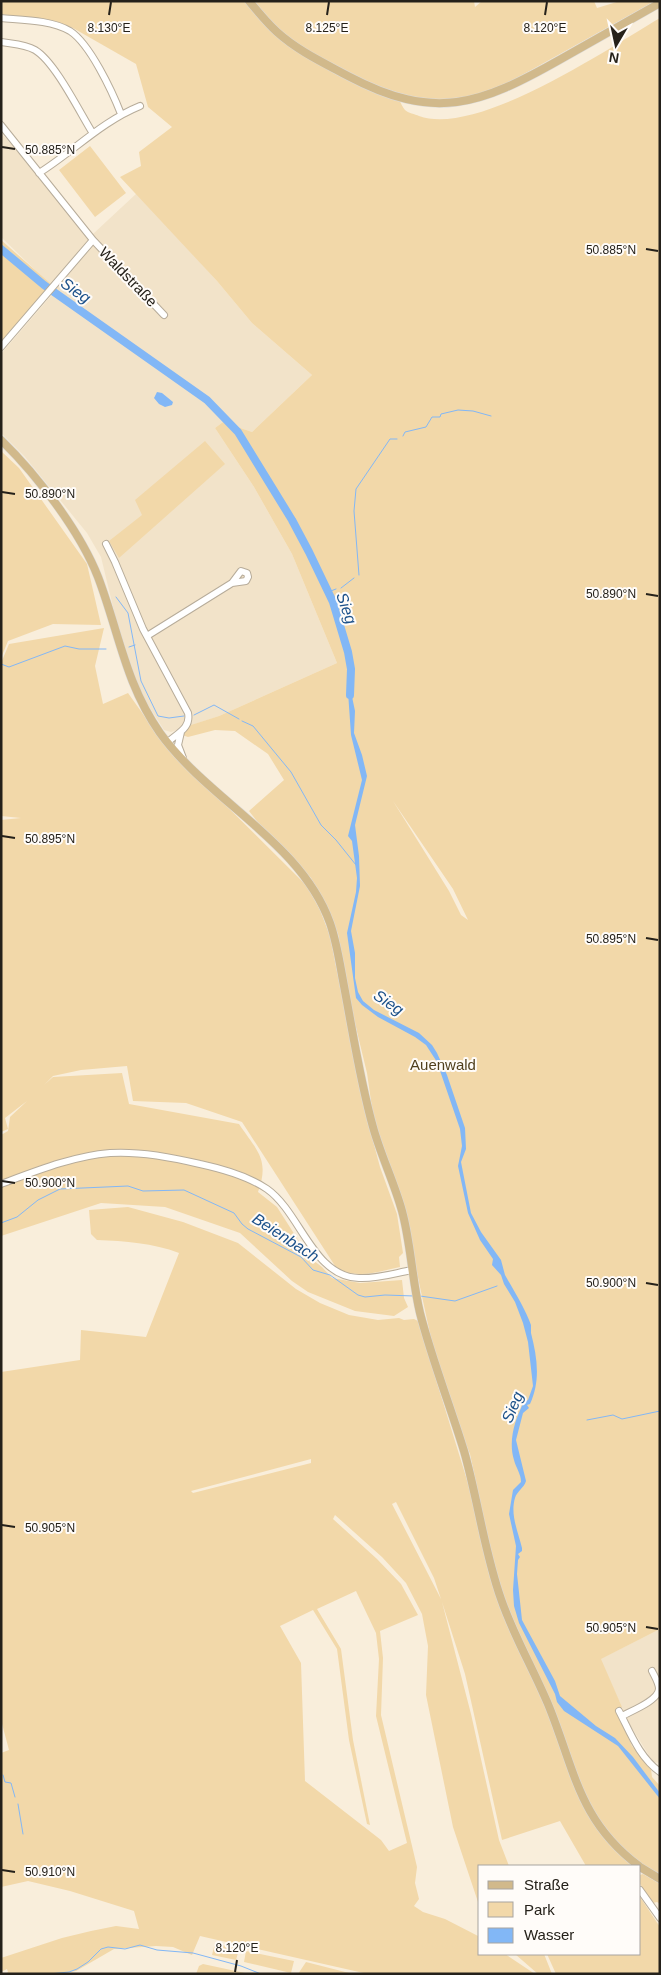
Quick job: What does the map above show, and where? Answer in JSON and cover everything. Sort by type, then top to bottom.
[{"type":"main road","points":[[249,1],[285,38],[333,69],[390,96],[413,102],[436,104],[465,102],[506,88],[660,3]]},
{"type":"main road","points":[[1,440],[22,461],[40,484],[85,550],[102,588],[119,648],[133,687],[155,724],[185,762],[288,858],[304,876],[323,906],[336,947],[373,1130],[396,1190],[403,1216],[419,1308],[433,1359],[462,1447],[478,1505],[492,1568],[506,1614],[548,1703],[574,1780],[584,1803],[595,1821],[610,1839],[638,1865]]},
{"type":"main road","points":[[641,1868],[660,1879]]},
{"type":"street","points":[[1,18],[51,24],[70,32],[82,43],[108,82],[121,114]]},
{"type":"street","points":[[1,42],[25,45],[42,55],[92,132]]},
{"type":"street","points":[[39,173],[62,158],[92,132],[121,114],[140,106]]},
{"type":"street","name":"Waldstraße","points":[[1,125],[93,240],[164,315]]},
{"type":"street","name":"Waldstraße","points":[[1,347],[93,240]]},
{"type":"street","points":[[106,544],[147,636],[188,712],[187,724],[181,732],[168,742]]},
{"type":"street","points":[[147,636],[232,584]]},
{"type":"street","points":[[181,732],[178,745],[185,762]]},
{"type":"street","points":[[1,1184],[75,1159],[102,1154],[130,1153],[180,1159],[240,1175],[268,1190],[284,1206],[319,1256],[341,1275],[367,1278],[412,1270]]},
{"type":"street","points":[[652,1671],[658,1683],[659,1691],[654,1699],[620,1713],[636,1746],[660,1772]]},
{"type":"street","points":[[641,1891],[660,1918]]},
{"type":"shaded area","points":[[1,133],[93,234],[137,193],[217,281],[252,323],[312,375],[252,432],[223,422],[215,428],[254,487],[292,554],[337,663],[219,716],[171,732],[164,730],[141,694],[123,648],[101,557],[87,533],[25,457],[1,433],[1,354],[56,290],[1,237]]},
{"type":"shaded area","points":[[660,1629],[660,1763],[653,1762],[630,1725],[600,1659]]},
{"type":"green space","name":"Auenwald","points":[[1,1],[474,1],[475,7],[482,1],[594,1],[597,8],[620,1],[655,1],[506,84],[465,99],[399,100],[404,109],[410,113],[444,119],[474,114],[542,86],[660,18],[660,1629],[601,1659],[622,1707],[617,1711],[632,1746],[651,1769],[652,1777],[660,1786],[660,1874],[639,1863],[637,1865],[585,1865],[560,1821],[502,1840],[465,1674],[442,1602],[471,1714],[499,1840],[509,1865],[478,1865],[478,1902],[453,1827],[426,1695],[428,1646],[422,1614],[406,1583],[382,1557],[335,1515],[333,1519],[401,1584],[418,1615],[380,1631],[383,1658],[381,1715],[417,1867],[415,1883],[419,1899],[414,1906],[423,1912],[445,1919],[478,1936],[478,1955],[506,1955],[535,1974],[368,1974],[200,1936],[192,1955],[173,1947],[156,1946],[114,1949],[76,1971],[56,1974],[6,1974],[8,1972],[7,1969],[1,1972],[1,1958],[62,1938],[116,1926],[139,1929],[134,1911],[70,1891],[28,1881],[1,1887],[1,1753],[9,1750],[1,1720],[1,1372],[80,1360],[81,1330],[146,1337],[179,1253],[139,1243],[97,1240],[91,1234],[89,1210],[128,1207],[183,1222],[238,1243],[296,1289],[320,1303],[349,1315],[378,1320],[399,1318],[418,1321],[475,1506],[489,1574],[511,1632],[497,1581],[470,1454],[462,1441],[432,1343],[405,1217],[374,1122],[367,1073],[352,1011],[338,934],[311,878],[267,834],[249,811],[284,780],[268,754],[235,731],[215,730],[188,737],[182,735],[191,725],[219,716],[337,663],[292,554],[254,487],[215,428],[223,422],[252,432],[312,375],[252,323],[217,281],[120,177],[141,166],[139,152],[172,127],[148,107],[136,64],[73,28],[55,21],[1,14]],"holes":[[[393,801],[453,889],[468,920],[461,915],[449,891]],[[311,1459],[311,1463],[193,1493],[191,1491]],[[396,1502],[434,1578],[441,1599],[392,1504]],[[356,1591],[376,1633],[379,1659],[376,1716],[407,1843],[389,1851],[381,1840],[305,1781],[301,1663],[280,1626],[313,1610],[337,1649],[349,1740],[367,1824],[370,1825],[353,1740],[341,1649],[317,1609]]]},
{"type":"green space","points":[[90,146],[126,193],[95,217],[59,170]]},
{"type":"green space","points":[[1,240],[51,284],[1,342]]},
{"type":"green space","points":[[205,441],[225,464],[119,558],[109,541],[142,515],[135,500]]},
{"type":"green space","points":[[1,451],[19,468],[87,564],[101,625],[53,624],[8,641],[1,658]]},
{"type":"green space","points":[[104,628],[95,666],[103,704],[128,693],[165,745],[307,886],[320,910],[330,936],[364,1107],[380,1167],[397,1214],[403,1253],[399,1257],[400,1267],[361,1274],[353,1274],[337,1269],[242,1122],[186,1103],[133,1101],[127,1066],[81,1070],[53,1076],[44,1085],[53,1077],[122,1073],[129,1104],[239,1124],[256,1149],[262,1163],[263,1171],[258,1192],[277,1207],[309,1257],[332,1278],[360,1283],[402,1280],[404,1298],[408,1307],[394,1316],[355,1311],[308,1292],[292,1281],[240,1233],[165,1207],[101,1203],[1,1236],[1,1135],[8,1131],[10,1117],[27,1101],[5,1118],[8,1129],[1,1132],[1,820],[21,818],[1,816],[1,663],[9,644]]},
{"type":"green space","points":[[641,1875],[660,1884],[660,1904],[657,1902],[653,1903],[641,1885]]},
{"type":"green space","points":[[641,1898],[660,1927],[660,1974],[556,1974],[547,1955],[641,1955]]},
{"type":"green space","points":[[215,1943],[239,1949],[236,1960],[212,1955]]},
{"type":"green space","points":[[246,1951],[294,1961],[291,1973],[244,1962]]},
{"type":"green space","points":[[516,1955],[544,1955],[552,1974],[538,1974]]},
{"type":"green space","points":[[306,1962],[353,1974],[298,1974]]},
{"type":"green space","points":[[203,1964],[247,1974],[196,1974],[199,1966]]},
{"type":"water","points":[[157,392],[162,393],[173,402],[172,405],[165,407],[159,404],[154,398]]},
{"type":"water","points":[[350,687],[355,711],[354,733],[367,776],[355,825],[360,886],[351,931],[358,992],[363,1001],[374,1010],[419,1033],[432,1045],[437,1053],[447,1075],[465,1128],[466,1149],[461,1162],[471,1213],[481,1232],[501,1260],[505,1275],[523,1306],[531,1325],[537,1377],[530,1404],[527,1405],[529,1408],[523,1413],[516,1440],[526,1481],[516,1496],[513,1511],[522,1548],[522,1551],[518,1554],[520,1557],[517,1574],[522,1620],[555,1681],[560,1696],[596,1726],[615,1738],[633,1757],[660,1793],[660,1799],[618,1746],[564,1711],[557,1702],[555,1694],[519,1623],[514,1606],[513,1590],[516,1546],[509,1514],[513,1490],[521,1482],[512,1453],[512,1438],[518,1416],[524,1402],[528,1400],[533,1386],[528,1342],[515,1302],[501,1275],[492,1265],[493,1259],[480,1240],[468,1213],[458,1166],[462,1146],[460,1129],[437,1062],[426,1045],[378,1017],[356,998],[347,933],[356,892],[357,878],[352,841],[348,836],[362,780],[351,735],[348,692]]},
{"type":"waterway","name":"Sieg","points":[[1,249],[44,285],[207,400],[238,432],[292,520],[333,602],[348,652],[351,669],[350,695]]},
{"type":"waterway","points":[[403,436],[405,432],[426,427],[432,417],[440,417],[441,414],[458,410],[473,411],[491,416]]},
{"type":"waterway","points":[[359,575],[354,511],[356,489],[390,439],[397,439]]},
{"type":"waterway","points":[[341,588],[354,578]]},
{"type":"waterway","points":[[328,592],[336,589]]},
{"type":"waterway","points":[[116,597],[128,613],[141,681],[158,716],[169,718],[184,716]]},
{"type":"waterway","points":[[129,647],[135,645]]},
{"type":"waterway","points":[[1,664],[9,667],[65,646],[79,649],[106,649]]},
{"type":"waterway","points":[[194,715],[214,705],[239,719]]},
{"type":"waterway","points":[[242,721],[253,726],[291,772],[321,825],[356,865]]},
{"type":"waterway","name":"Beienbach","points":[[1,1223],[17,1217],[38,1200],[60,1189],[128,1186],[143,1191],[184,1190],[234,1213],[248,1229],[301,1257],[313,1270],[330,1275],[358,1295],[365,1297],[385,1295],[414,1296]]},
{"type":"waterway","name":"Beienbach","points":[[420,1296],[455,1301],[497,1286]]},
{"type":"waterway","points":[[587,1420],[613,1415],[622,1419],[660,1411]]},
{"type":"waterway","points":[[3,1775],[5,1782],[11,1783],[15,1797]]},
{"type":"waterway","points":[[18,1804],[23,1834]]},
{"type":"waterway","points":[[49,1974],[69,1972],[77,1969],[88,1962],[101,1949],[108,1947],[125,1949],[140,1945],[157,1950],[193,1953],[241,1966],[261,1974]]}]
